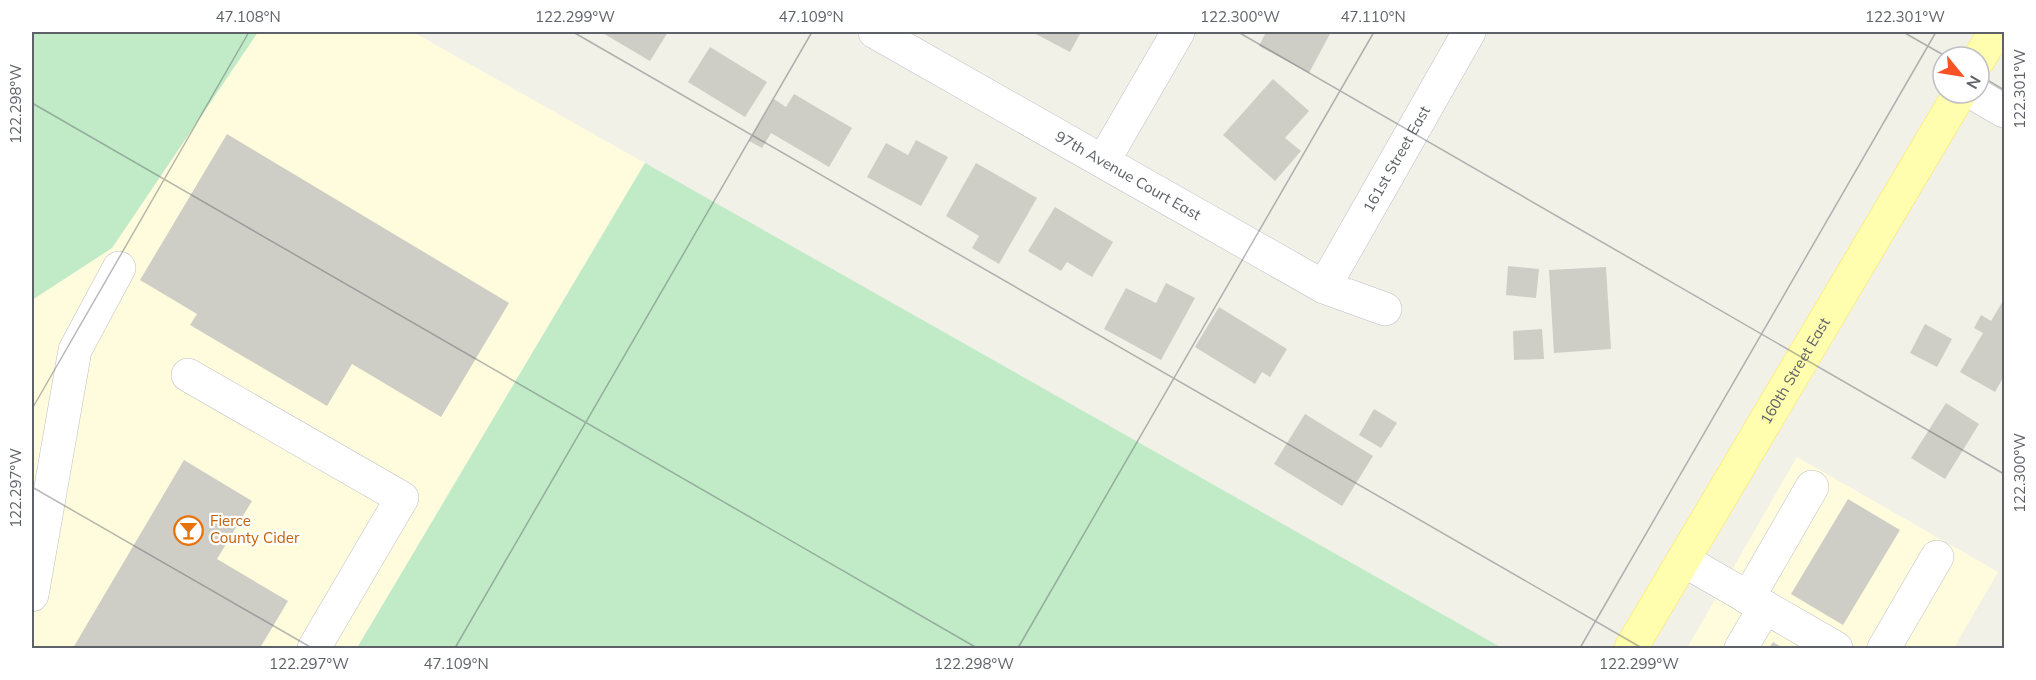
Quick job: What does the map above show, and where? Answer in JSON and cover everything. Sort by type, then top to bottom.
[{"type":"main road","name":"160th Street East","points":[[1631,648],[1953,105]]},
{"type":"street","name":"97th Avenue Court East","points":[[875,32],[1324,287],[1385,309]]},
{"type":"street","points":[[1104,160],[1178,32]]},
{"type":"street","name":"161st Street East","points":[[1324,287],[1469,32]]},
{"type":"street","points":[[1991,103],[2004,111]]},
{"type":"street","points":[[32,595],[75,350],[119,268]]},
{"type":"street","points":[[188,375],[402,498],[314,648]]},
{"type":"street","points":[[1741,648],[1757,602],[1812,486]]},
{"type":"street","points":[[1884,648],[1937,557]]},
{"type":"street","points":[[1683,560],[1836,648]]},
{"type":"shaded area","points":[[258,32],[413,32],[645,163],[357,648],[32,648],[32,300],[112,248]]},
{"type":"shaded area","points":[[1797,457],[1998,572],[1954,648],[1687,648]]},
{"type":"green space","points":[[32,32],[258,32],[112,248],[32,300]]},
{"type":"green space","points":[[645,163],[1502,648],[357,648]]},
{"type":"building","points":[[601,32],[668,32],[650,61]]},
{"type":"building","points":[[1032,32],[1081,32],[1070,52]]},
{"type":"building","points":[[1266,32],[1331,32],[1309,73],[1259,46]]},
{"type":"building","points":[[710,47],[767,82],[745,117],[688,82]]},
{"type":"building","points":[[1273,79],[1309,111],[1285,138],[1301,151],[1275,181],[1223,135]]},
{"type":"building","points":[[794,94],[852,128],[829,167],[771,133],[762,148],[749,141],[774,99],[786,107]]},
{"type":"building","points":[[227,134],[509,303],[441,417],[352,364],[327,406],[190,325],[197,314],[140,280]]},
{"type":"building","points":[[916,140],[948,157],[921,206],[867,177],[886,143],[908,155]]},
{"type":"building","points":[[976,163],[1037,198],[999,264],[972,248],[979,236],[946,216]]},
{"type":"building","points":[[1055,207],[1113,242],[1092,277],[1067,262],[1061,271],[1028,251]]},
{"type":"building","points":[[1508,266],[1539,269],[1536,298],[1506,295]]},
{"type":"building","points":[[1606,267],[1611,349],[1554,353],[1549,270]]},
{"type":"building","points":[[1166,283],[1195,298],[1161,360],[1104,329],[1126,288],[1156,303]]},
{"type":"building","points":[[2003,301],[2004,376],[1995,392],[1960,372],[1983,333],[1974,328],[1981,315],[1991,321]]},
{"type":"building","points":[[1219,307],[1287,349],[1270,377],[1262,372],[1255,384],[1195,347]]},
{"type":"building","points":[[1925,324],[1952,339],[1937,367],[1910,353]]},
{"type":"building","points":[[1542,329],[1544,359],[1514,360],[1513,331]]},
{"type":"building","points":[[1946,403],[1979,424],[1945,479],[1911,458]]},
{"type":"building","points":[[1374,409],[1397,423],[1381,448],[1359,435]]},
{"type":"building","points":[[1305,414],[1373,456],[1342,506],[1274,464]]},
{"type":"building","name":"Fierce County Cider","points":[[184,460],[252,501],[217,559],[288,601],[260,648],[73,648]]},
{"type":"building","points":[[1848,499],[1900,530],[1843,625],[1791,594]]},
{"type":"building","points":[[1773,642],[1783,648],[1769,648]]},
{"type":"place","name":"Fierce County Cider","points":[[189,530]]}]
